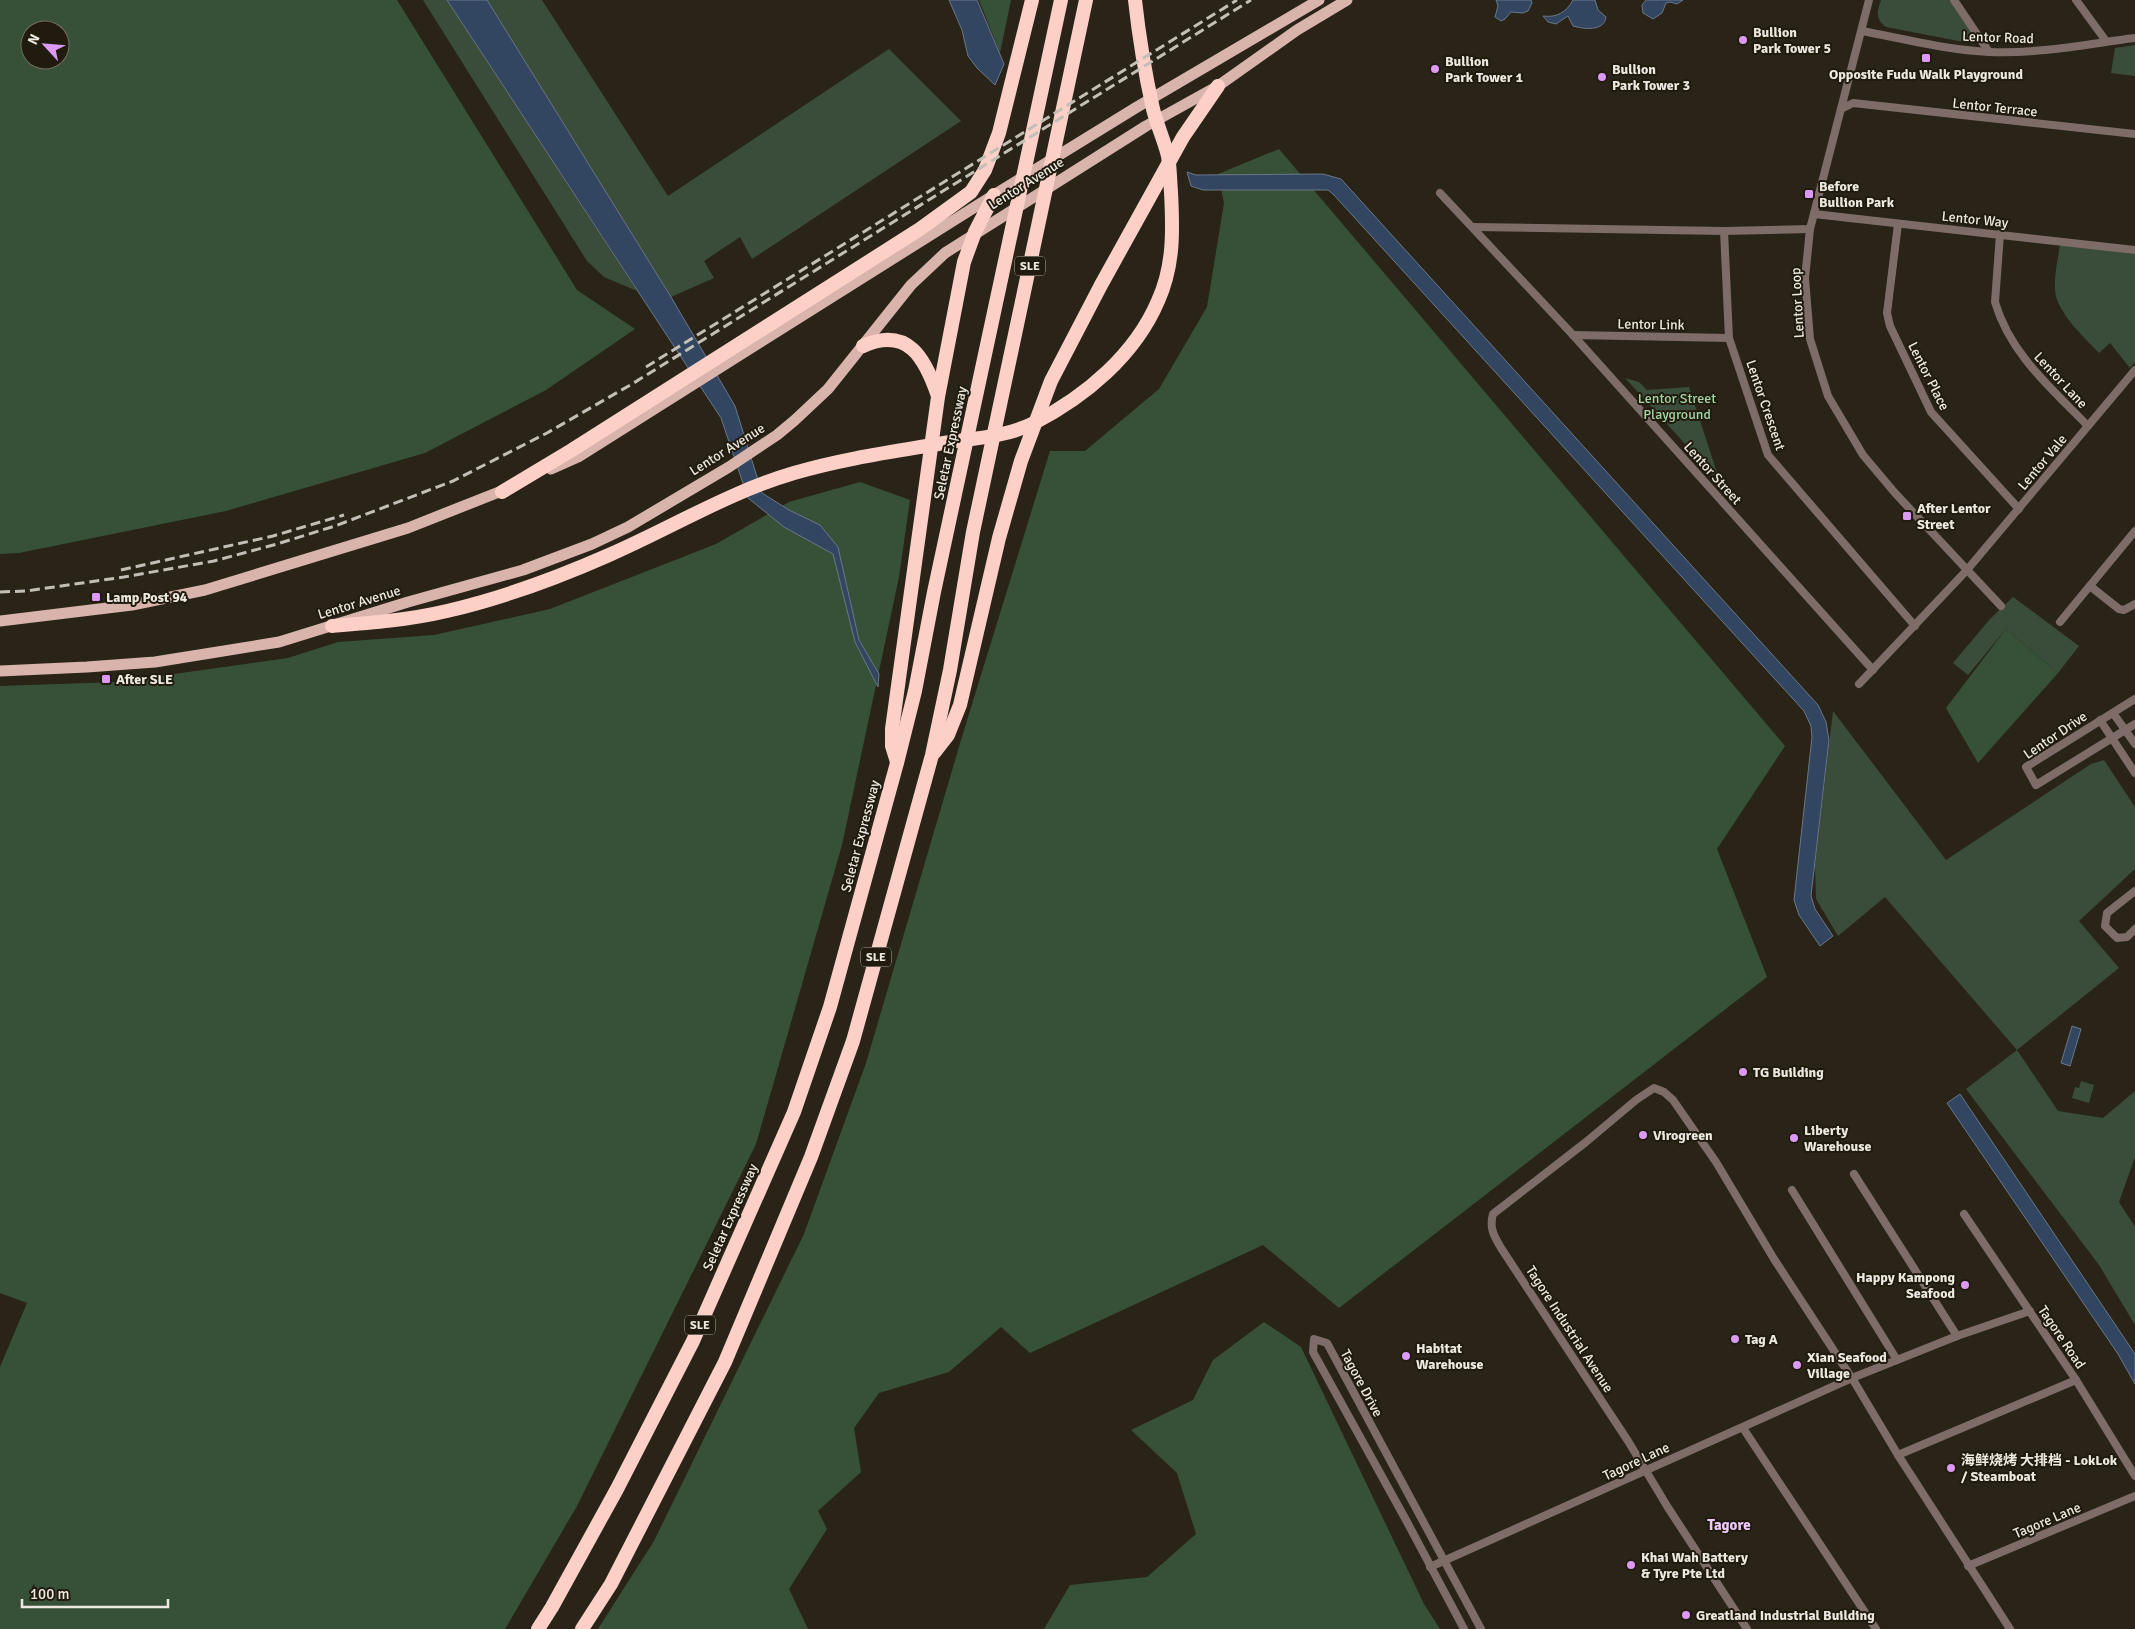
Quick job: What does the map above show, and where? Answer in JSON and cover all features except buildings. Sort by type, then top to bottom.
[{"type":"highway","points":[[502,492],[683,384],[920,229],[972,192],[985,170],[999,134],[1032,0]]},
{"type":"highway","name":"Seletar Expressway","points":[[538,1629],[617,1489],[693,1341],[794,1112],[830,1007],[915,691],[934,592],[1061,0]]},
{"type":"highway","name":"SLE","points":[[582,1629],[611,1584],[725,1362],[811,1157],[853,1041],[932,755],[950,670],[974,532],[1086,0]]},
{"type":"highway","points":[[332,626],[394,620],[446,612],[502,596],[578,568],[637,543],[733,496],[791,474],[865,456],[1009,432],[1032,424],[1059,408],[1100,379],[1136,340],[1150,318],[1166,282],[1171,259],[1172,216],[1168,158],[1154,112],[1139,38],[1135,0]]},
{"type":"highway","points":[[932,755],[948,735],[960,705],[999,538],[1021,461],[1050,381],[1183,137],[1218,86]]},
{"type":"highway","points":[[897,762],[892,746],[892,729],[938,397],[964,262],[975,232],[994,195]]},
{"type":"highway","points":[[862,346],[871,342],[887,340],[906,344],[922,358],[938,397]]},
{"type":"main road","name":"Lentor Avenue","points":[[683,384],[727,362],[1137,107],[1319,0]]},
{"type":"main road","name":"Lentor Avenue","points":[[0,670],[87,667],[190,658],[279,642],[523,570],[584,548],[628,527],[729,467],[777,435],[804,412],[828,389],[924,271],[945,253],[975,232],[1146,126],[1218,86],[1298,30],[1347,0]]},
{"type":"main road","points":[[1137,107],[1146,126]]},
{"type":"main road","points":[[0,621],[132,605],[205,590],[408,528],[502,492]]},
{"type":"street","name":"Lentor Loop","points":[[1869,0],[1810,229],[1805,278],[1810,339],[1828,396],[1863,455],[1895,493],[2001,606]]},
{"type":"street","points":[[1954,0],[1989,52]]},
{"type":"street","points":[[2076,0],[2106,42]]},
{"type":"street","name":"Lentor Road","points":[[1862,31],[1948,47],[1989,52],[2034,52],[2135,38]]},
{"type":"street","points":[[1841,109],[1853,103],[1845,95]]},
{"type":"street","name":"Lentor Terrace","points":[[1853,103],[2135,134]]},
{"type":"street","name":"Lentor Street","points":[[1440,193],[1573,335],[1873,670]]},
{"type":"street","name":"Lentor Way","points":[[1814,214],[2135,250]]},
{"type":"street","name":"Lentor Place","points":[[1898,224],[1887,313],[1890,326],[1931,412],[2019,509]]},
{"type":"street","points":[[1473,227],[1724,231],[1810,229]]},
{"type":"street","name":"Lentor Crescent","points":[[1724,231],[1729,338],[1768,456],[1914,626]]},
{"type":"street","name":"Lentor Lane","points":[[2000,234],[1995,302],[1998,313],[2016,348],[2028,366],[2088,426]]},
{"type":"street","name":"Lentor Link","points":[[1573,335],[1729,338]]},
{"type":"street","name":"Lentor Vale","points":[[1967,570],[2135,370]]},
{"type":"street","points":[[2060,622],[2135,532]]},
{"type":"street","points":[[1859,684],[1967,570]]},
{"type":"street","points":[[2090,586],[2119,609],[2124,610],[2135,604]]},
{"type":"street","name":"Lentor Drive","points":[[2135,699],[2026,767],[2036,785],[2135,724]]},
{"type":"street","points":[[2113,712],[2135,744]]},
{"type":"street","points":[[2100,720],[2135,773]]},
{"type":"street","points":[[2135,891],[2107,913],[2105,926],[2117,938],[2128,937],[2135,930]]},
{"type":"street","name":"Tagore Industrial Avenue","points":[[1747,1629],[1603,1402],[1501,1248],[1493,1234],[1491,1222],[1493,1214],[1586,1142],[1636,1100],[1654,1088],[1664,1092],[1673,1100],[1716,1162],[1774,1259],[1852,1378]]},
{"type":"street","points":[[1854,1174],[1957,1336]]},
{"type":"street","points":[[1792,1190],[1897,1360]]},
{"type":"street","name":"Tagore Road","points":[[1964,1214],[2076,1380],[2135,1476]]},
{"type":"street","name":"Tagore Lane","points":[[1430,1567],[1852,1378],[1957,1336],[2030,1311]]},
{"type":"street","name":"Tagore Drive","points":[[1464,1629],[1313,1352],[1314,1339],[1327,1343],[1481,1629]]},
{"type":"street","points":[[1852,1378],[1898,1455],[2010,1629]]},
{"type":"street","points":[[1898,1455],[2076,1380]]},
{"type":"street","points":[[1743,1428],[1876,1629]]},
{"type":"street","name":"Tagore Lane","points":[[1968,1566],[2135,1496]]},
{"type":"green space","points":[[0,0],[397,0],[577,290],[635,329],[546,390],[425,453],[226,511],[19,553],[0,554]]},
{"type":"green space","points":[[423,0],[447,0],[637,291],[604,277],[587,261]]},
{"type":"green space","points":[[487,0],[542,0],[668,196],[889,49],[961,121],[752,259],[740,237],[704,261],[714,278],[671,297]]},
{"type":"green space","points":[[979,0],[1011,0],[1000,53]]},
{"type":"green space","points":[[1881,0],[1952,0],[1975,37],[1974,42],[1969,43],[1886,27],[1880,21],[1878,15]]},
{"type":"green space","points":[[2135,45],[2135,76],[2111,73],[2115,48]]},
{"type":"green space","points":[[1279,149],[1785,746],[1717,849],[1767,977],[1339,1308],[1263,1245],[1030,1353],[1001,1327],[949,1372],[879,1393],[854,1428],[861,1472],[818,1511],[827,1529],[789,1589],[808,1629],[598,1629],[654,1541],[804,1234],[866,1063],[961,740],[1050,451],[1085,451],[1159,389],[1207,307],[1224,203],[1218,174]]},
{"type":"green space","points":[[2060,244],[2135,254],[2135,362],[2130,368],[2110,343],[2099,353],[2072,324],[2060,307],[2055,284]]},
{"type":"green space","name":"Lentor Street Playground","points":[[1625,378],[1639,382],[1647,390],[1689,387],[1720,482]]},
{"type":"green space","points":[[860,482],[910,500],[899,577],[842,845],[756,1144],[577,1506],[505,1629],[0,1629],[0,1367],[27,1303],[0,1293],[0,686],[117,682],[288,658],[338,642],[434,635],[550,609],[716,544],[789,502]]},
{"type":"green space","points":[[2013,597],[2079,646],[2058,673],[2006,629],[1968,675],[1953,663],[1990,619]]},
{"type":"green space","points":[[2006,629],[2058,673],[1978,763],[1946,708]]},
{"type":"green space","points":[[1833,711],[1946,860],[2091,764],[2104,760],[2135,807],[2135,869],[2079,921],[2119,968],[2017,1050],[1885,897],[1838,936],[1816,899],[1815,865]]},
{"type":"green space","points":[[2017,1050],[2058,1111],[2103,1118],[2135,1091],[2135,1157],[2119,1202],[2135,1227],[2135,1325],[2099,1265],[1966,1089]]},
{"type":"green space","points":[[2081,1081],[2094,1085],[2089,1103],[2072,1098],[2075,1087],[2079,1088]]},
{"type":"green space","points":[[1264,1322],[1301,1347],[1424,1604],[1440,1629],[1044,1629],[1070,1585],[1147,1577],[1196,1534],[1177,1473],[1131,1430],[1193,1400],[1213,1360]]},
{"type":"water","points":[[447,0],[487,0],[671,297],[735,406],[762,493],[789,510],[820,525],[838,547],[859,640],[879,674],[878,687],[855,642],[833,554],[784,527],[748,498],[721,418]]},
{"type":"water","points":[[949,0],[977,0],[1004,64],[995,85],[977,68],[968,56],[962,30]]},
{"type":"water","points":[[1496,0],[1531,0],[1532,3],[1528,11],[1523,13],[1511,12],[1501,21],[1495,17],[1498,6]]},
{"type":"water","points":[[1573,0],[1595,0],[1598,10],[1606,17],[1604,22],[1597,27],[1582,28],[1573,26],[1568,16],[1556,24],[1548,22],[1543,16],[1561,13],[1568,8]]},
{"type":"water","points":[[1646,0],[1683,0],[1677,4],[1666,3],[1662,13],[1653,19],[1643,13],[1642,5]]},
{"type":"water","points":[[1187,172],[1196,175],[1323,174],[1341,179],[1818,705],[1826,722],[1829,740],[1811,896],[1815,909],[1833,936],[1820,946],[1799,915],[1794,900],[1812,737],[1811,726],[1804,711],[1333,194],[1328,190],[1203,190],[1191,186]]},
{"type":"water","points":[[2072,1026],[2081,1029],[2070,1066],[2061,1063]]},
{"type":"water","points":[[1960,1094],[2135,1354],[2135,1384],[2118,1354],[1947,1103]]},
{"type":"railway","points":[[646,367],[1237,0]]},
{"type":"railway","points":[[0,592],[26,591],[124,577],[214,561],[335,526],[453,481],[547,433],[632,384],[1251,0]]},
{"type":"railway","points":[[121,570],[273,536],[344,515]]},
{"type":"place","name":"Bullion Park Tower 5","points":[[1743,40]]},
{"type":"place","name":"Opposite Fudu Walk Playground","points":[[1926,58]]},
{"type":"place","name":"Bullion Park Tower 1","points":[[1435,69]]},
{"type":"place","name":"Bullion Park Tower 3","points":[[1602,77]]},
{"type":"place","name":"Before Bullion Park","points":[[1809,194]]},
{"type":"place","name":"After Lentor Street","points":[[1907,516]]},
{"type":"place","name":"Lamp Post 94","points":[[96,597]]},
{"type":"place","name":"After SLE","points":[[106,679]]},
{"type":"place","name":"TG Building","points":[[1743,1072]]},
{"type":"place","name":"Virogreen","points":[[1643,1135]]},
{"type":"place","name":"Liberty Warehouse","points":[[1794,1138]]},
{"type":"place","name":"Happy Kampong Seafood","points":[[1965,1285]]},
{"type":"place","name":"Tag A","points":[[1735,1339]]},
{"type":"place","name":"Habitat Warehouse","points":[[1406,1356]]},
{"type":"place","name":"Xian Seafood Village","points":[[1797,1365]]},
{"type":"place","name":"海鲜烧烤 大排档 - LokLok / Steamboat","points":[[1951,1468]]},
{"type":"place","name":"Khai Wah Battery & Tyre Pte Ltd","points":[[1631,1565]]},
{"type":"place","name":"Greatland Industrial Building","points":[[1686,1615]]},
{"type":"district","name":"Tagore","points":[[1729,1525]]}]
